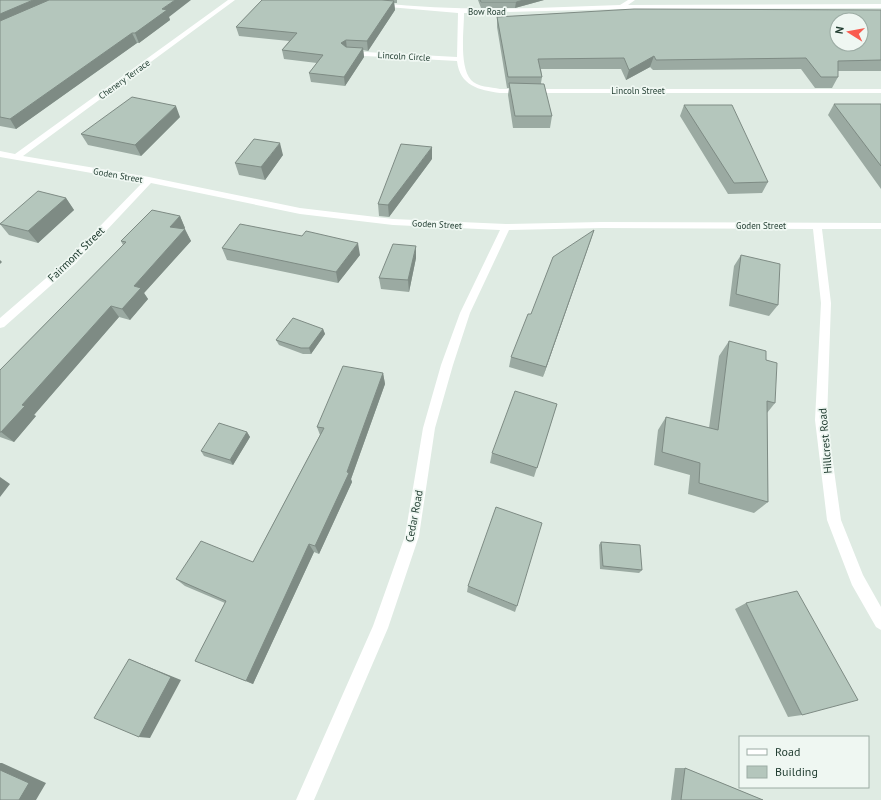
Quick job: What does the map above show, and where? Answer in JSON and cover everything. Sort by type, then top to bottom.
[{"type":"street","name":"Chenery Terrace","points":[[16,157],[232,0]]},
{"type":"street","points":[[621,7],[632,0]]},
{"type":"street","name":"Bow Road","points":[[370,4],[401,8],[461,11],[849,3],[881,6]]},
{"type":"street","name":"Lincoln Street","points":[[461,11],[460,63],[468,81],[481,88],[500,91],[881,91]]},
{"type":"street","name":"Lincoln Circle","points":[[347,54],[460,59]]},
{"type":"street","name":"Goden Street","points":[[0,154],[149,180],[300,211],[393,222],[506,227],[601,225],[881,226]]},
{"type":"street","name":"Fairmont Street","points":[[0,324],[71,262],[149,180]]},
{"type":"street","name":"Hillcrest Road","points":[[817,225],[826,303],[821,420],[834,520],[857,580],[881,622]]},
{"type":"street","name":"Cedar Road","points":[[305,800],[380,628],[412,536],[429,428],[447,365],[465,312],[506,227]]},
{"type":"building","points":[[0,0],[33,0],[0,14]]},
{"type":"building","points":[[49,0],[175,0],[162,9],[167,10],[10,119],[0,117],[0,21]]},
{"type":"building","points":[[262,0],[394,1],[367,41],[346,40],[341,43],[346,47],[363,48],[344,77],[309,73],[323,55],[282,50],[297,33],[236,27]]},
{"type":"building","points":[[480,0],[524,0],[516,2],[481,2]]},
{"type":"building","points":[[634,9],[881,10],[881,60],[838,61],[838,77],[821,77],[806,58],[656,60],[654,56],[629,70],[624,58],[538,59],[542,77],[508,77],[497,17]]},
{"type":"building","points":[[509,83],[544,84],[552,116],[515,116]]},
{"type":"building","points":[[132,97],[176,106],[135,145],[81,134]]},
{"type":"building","points":[[834,104],[881,104],[881,166]]},
{"type":"building","points":[[684,105],[732,105],[768,182],[734,183]]},
{"type":"building","points":[[254,139],[280,143],[261,167],[235,163]]},
{"type":"building","points":[[401,144],[432,147],[388,205],[378,204]]},
{"type":"building","points":[[38,191],[66,198],[28,231],[0,224]]},
{"type":"building","points":[[152,210],[180,216],[170,227],[185,229],[134,286],[141,288],[122,309],[111,306],[22,405],[25,406],[0,432],[0,370],[126,242],[121,241]]},
{"type":"building","points":[[240,224],[302,236],[306,231],[358,243],[336,272],[222,248]]},
{"type":"building","points":[[594,230],[546,367],[511,357],[528,314],[531,314],[553,257]]},
{"type":"building","points":[[393,244],[416,246],[408,280],[379,278]]},
{"type":"building","points":[[741,255],[780,264],[778,305],[736,294]]},
{"type":"building","points":[[293,318],[323,329],[309,348],[301,348],[276,340]]},
{"type":"building","points":[[729,341],[766,351],[766,360],[777,363],[775,403],[767,401],[768,502],[699,483],[700,463],[662,452],[666,417],[718,430]]},
{"type":"building","points":[[343,366],[383,373],[347,472],[349,473],[315,546],[309,544],[246,681],[195,661],[226,601],[176,579],[201,541],[253,562],[324,428],[317,427]]},
{"type":"building","points":[[515,391],[557,404],[537,468],[492,453]]},
{"type":"building","points":[[219,423],[247,432],[230,460],[201,451]]},
{"type":"building","points":[[496,507],[542,523],[517,606],[468,586]]},
{"type":"building","points":[[601,542],[640,545],[642,570],[603,566]]},
{"type":"building","points":[[797,591],[858,700],[802,715],[746,603]]},
{"type":"building","points":[[129,659],[171,677],[139,737],[94,718]]},
{"type":"building","points":[[685,768],[763,800],[681,800]]},
{"type":"building","points":[[0,770],[29,783],[19,800],[0,800]]}]
